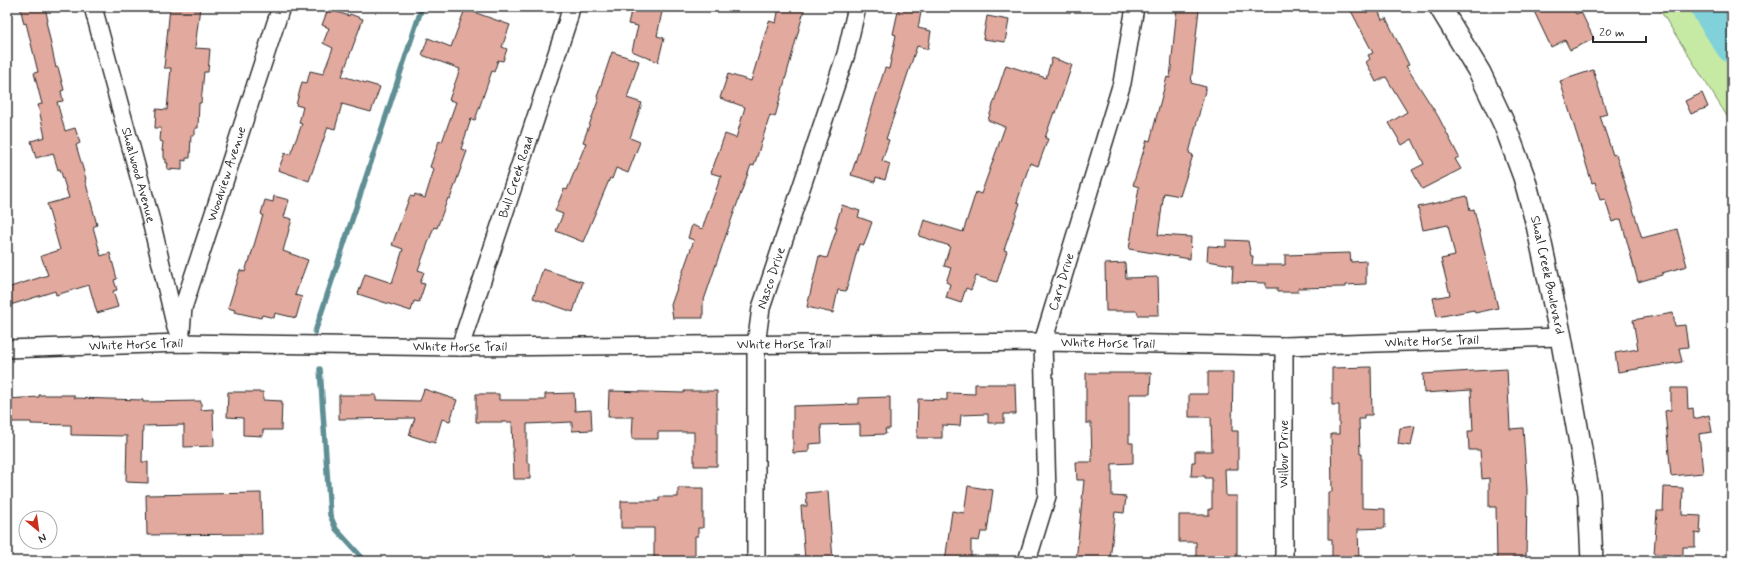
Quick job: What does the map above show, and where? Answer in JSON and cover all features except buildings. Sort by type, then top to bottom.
[{"type":"street","name":"Shoalwood Avenue","points":[[93,7],[151,221],[180,344]]},
{"type":"street","name":"Woodview Avenue","points":[[180,344],[183,308],[281,7]]},
{"type":"street","name":"Bull Creek Road","points":[[460,347],[571,7]]},
{"type":"street","name":"Nasco Drive","points":[[756,561],[756,346],[761,308],[846,54],[857,7]]},
{"type":"street","name":"Cary Drive","points":[[1027,561],[1047,496],[1044,342],[1122,84],[1135,7]]},
{"type":"street","name":"Shoal Creek Boulevard","points":[[1440,7],[1480,73],[1508,133],[1524,177],[1537,226],[1561,337],[1589,494],[1592,561]]},
{"type":"street","name":"White Horse Trail","points":[[7,348],[180,344],[460,347],[756,346],[1044,342],[1284,346],[1561,337]]},
{"type":"street","name":"Wilbur Drive","points":[[1284,346],[1284,561]]},
{"type":"green space","points":[[1658,7],[1732,7],[1732,124]]},
{"type":"waterway","points":[[315,332],[422,7]]},
{"type":"waterway","points":[[1706,7],[1732,47]]},
{"type":"waterway","points":[[320,369],[330,515],[336,529],[365,561]]}]
